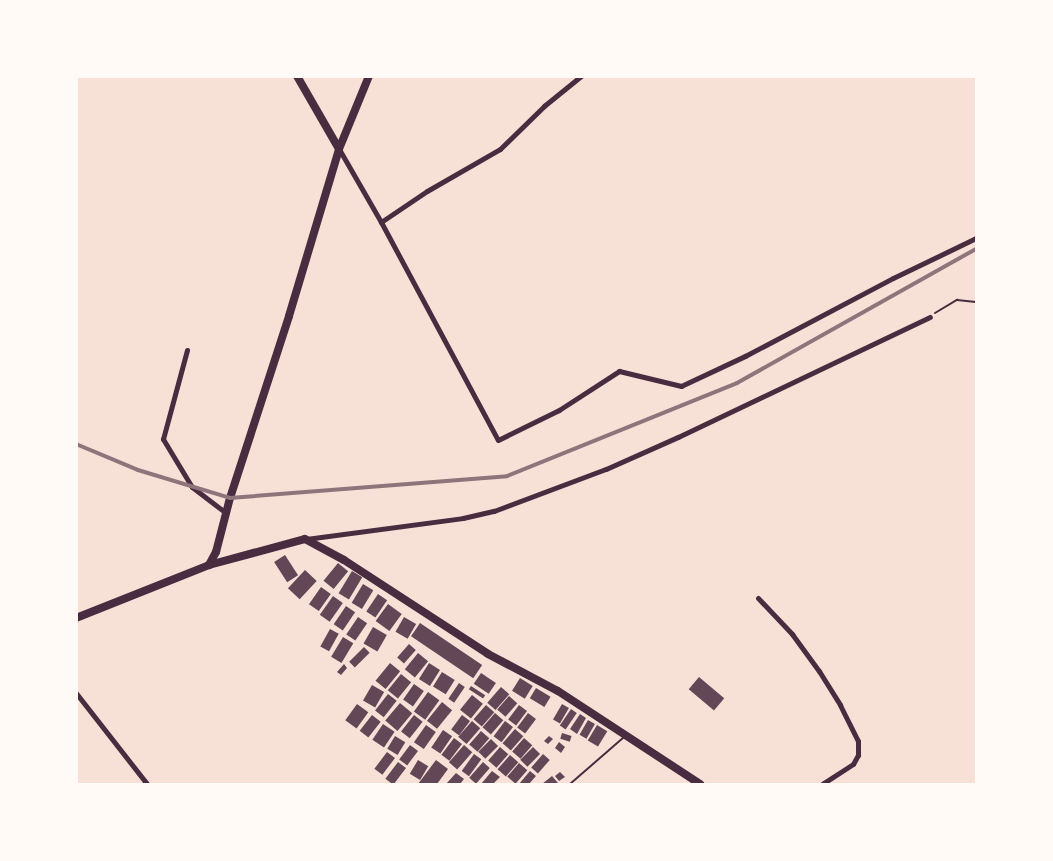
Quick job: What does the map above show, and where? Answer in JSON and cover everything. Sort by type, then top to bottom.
[{"type":"main road","points":[[297,76],[339,149]]},
{"type":"main road","points":[[209,565],[216,552],[226,513],[339,149],[369,76]]},
{"type":"main road","points":[[76,618],[209,565],[305,539],[324,548],[488,654],[558,691],[700,784]]},
{"type":"street","points":[[381,222],[428,191],[500,150],[544,106],[581,76]]},
{"type":"street","points":[[339,149],[381,222],[498,440],[560,410],[619,371],[681,386],[745,356],[893,278],[976,238]]},
{"type":"street","points":[[305,539],[463,518],[494,511],[606,469],[678,437],[930,317]]},
{"type":"street","points":[[187,350],[163,439],[192,487],[226,513]]},
{"type":"street","points":[[758,598],[792,634],[819,671],[836,697],[858,741],[858,755],[853,764],[822,784]]},
{"type":"street","points":[[76,693],[147,784]]},
{"type":"lane","points":[[570,784],[626,736]]},
{"type":"path","points":[[930,317],[957,300],[976,302]]},
{"type":"building","points":[[285,555],[298,575],[287,582],[274,562]]},
{"type":"building","points":[[338,563],[348,571],[334,589],[324,581]]},
{"type":"building","points":[[305,570],[317,581],[300,599],[288,588]]},
{"type":"building","points":[[352,571],[362,577],[349,599],[339,593]]},
{"type":"building","points":[[363,584],[373,590],[362,609],[352,603]]},
{"type":"building","points":[[321,587],[331,594],[319,611],[309,604]]},
{"type":"building","points":[[378,594],[387,600],[375,618],[366,611]]},
{"type":"building","points":[[333,596],[343,603],[330,622],[320,615]]},
{"type":"building","points":[[388,604],[402,614],[389,631],[376,621]]},
{"type":"building","points":[[346,606],[355,612],[343,630],[334,624]]},
{"type":"building","points":[[358,617],[367,623],[355,641],[346,634]]},
{"type":"building","points":[[404,617],[416,624],[408,639],[396,632]]},
{"type":"building","points":[[420,623],[482,665],[473,678],[411,636]]},
{"type":"building","points":[[373,627],[387,635],[377,651],[364,643]]},
{"type":"building","points":[[330,629],[339,634],[329,651],[320,646]]},
{"type":"building","points":[[343,637],[353,643],[341,663],[331,657]]},
{"type":"building","points":[[409,644],[416,650],[404,663],[397,658]]},
{"type":"building","points":[[364,647],[370,653],[355,668],[349,662]]},
{"type":"building","points":[[418,653],[428,661],[415,678],[405,669]]},
{"type":"building","points":[[390,663],[400,671],[386,689],[376,681]]},
{"type":"building","points":[[429,663],[440,670],[430,686],[419,679]]},
{"type":"building","points":[[344,664],[347,668],[341,675],[337,672]]},
{"type":"building","points":[[442,672],[455,680],[446,694],[433,686]]},
{"type":"building","points":[[481,673],[496,683],[489,694],[474,684]]},
{"type":"building","points":[[401,674],[411,682],[398,699],[388,690]]},
{"type":"building","points":[[699,677],[724,698],[714,710],[689,689]]},
{"type":"building","points":[[520,678],[533,686],[525,699],[512,691]]},
{"type":"building","points":[[459,683],[465,687],[454,703],[448,699]]},
{"type":"building","points":[[414,684],[424,691],[413,706],[403,700]]},
{"type":"building","points":[[372,685],[384,692],[375,708],[363,701]]},
{"type":"building","points":[[471,686],[485,695],[483,699],[469,689]]},
{"type":"building","points":[[501,687],[509,694],[496,710],[487,703]]},
{"type":"building","points":[[536,688],[551,697],[544,707],[530,698]]},
{"type":"building","points":[[428,692],[439,700],[425,720],[414,711]]},
{"type":"building","points":[[388,694],[397,701],[384,717],[375,711]]},
{"type":"building","points":[[472,695],[483,704],[471,719],[460,710]]},
{"type":"building","points":[[509,696],[517,703],[505,717],[497,710]]},
{"type":"building","points":[[442,702],[452,710],[437,729],[427,721]]},
{"type":"building","points":[[400,703],[412,713],[397,731],[385,721]]},
{"type":"building","points":[[357,704],[368,712],[357,728],[345,720]]},
{"type":"building","points":[[562,704],[569,708],[560,724],[553,720]]},
{"type":"building","points":[[486,705],[494,712],[482,727],[474,719]]},
{"type":"building","points":[[519,705],[527,711],[516,725],[508,719]]},
{"type":"building","points":[[571,709],[577,713],[566,729],[560,726]]},
{"type":"building","points":[[495,713],[503,720],[491,735],[483,727]]},
{"type":"building","points":[[528,713],[536,719],[525,733],[517,727]]},
{"type":"building","points":[[580,714],[586,718],[577,734],[570,729]]},
{"type":"building","points":[[372,715],[381,722],[368,738],[360,731]]},
{"type":"building","points":[[414,715],[423,722],[410,738],[401,732]]},
{"type":"building","points":[[462,715],[470,721],[459,735],[451,729]]},
{"type":"building","points":[[588,720],[595,724],[586,739],[580,735]]},
{"type":"building","points":[[472,721],[480,728],[467,744],[458,737]]},
{"type":"building","points":[[505,721],[513,727],[502,742],[494,736]]},
{"type":"building","points":[[383,724],[395,732],[384,748],[372,740]]},
{"type":"building","points":[[426,725],[436,732],[424,749],[414,742]]},
{"type":"building","points":[[597,725],[607,731],[598,747],[588,740]]},
{"type":"building","points":[[515,729],[523,736],[511,751],[503,743]]},
{"type":"building","points":[[443,730],[452,736],[440,754],[431,747]]},
{"type":"building","points":[[481,731],[489,738],[477,752],[469,745]]},
{"type":"building","points":[[562,733],[572,736],[570,742],[560,739]]},
{"type":"building","points":[[395,736],[405,742],[398,755],[387,749]]},
{"type":"building","points":[[549,736],[553,739],[548,744],[544,741]]},
{"type":"building","points":[[454,738],[462,744],[449,761],[441,755]]},
{"type":"building","points":[[524,738],[532,745],[520,759],[512,752]]},
{"type":"building","points":[[491,739],[498,746],[485,759],[478,752]]},
{"type":"building","points":[[559,742],[565,747],[561,753],[555,748]]},
{"type":"building","points":[[410,745],[418,751],[407,765],[399,759]]},
{"type":"building","points":[[464,745],[472,752],[457,770],[449,762]]},
{"type":"building","points":[[500,747],[508,754],[496,768],[488,761]]},
{"type":"building","points":[[533,747],[540,754],[527,767],[520,760]]},
{"type":"building","points":[[387,752],[395,758],[382,775],[374,769]]},
{"type":"building","points":[[474,754],[481,759],[469,776],[462,771]]},
{"type":"building","points":[[543,754],[550,760],[538,773],[531,768]]},
{"type":"building","points":[[510,755],[518,762],[506,777],[498,769]]},
{"type":"building","points":[[418,760],[428,766],[420,780],[410,774]]},
{"type":"building","points":[[436,760],[448,769],[437,784],[418,784]]},
{"type":"building","points":[[398,762],[406,768],[394,784],[385,779]]},
{"type":"building","points":[[483,762],[490,768],[476,784],[469,778]]},
{"type":"building","points":[[519,763],[527,770],[515,784],[507,777]]},
{"type":"building","points":[[492,771],[500,777],[493,784],[481,784]]},
{"type":"building","points":[[530,771],[536,776],[529,784],[519,784]]},
{"type":"building","points":[[560,772],[565,777],[559,781],[555,776]]},
{"type":"building","points":[[456,773],[464,779],[460,784],[446,784]]},
{"type":"building","points":[[552,776],[558,783],[542,784]]},
{"type":"railway","points":[[76,444],[138,470],[230,498],[507,476],[737,383],[976,249]]}]
